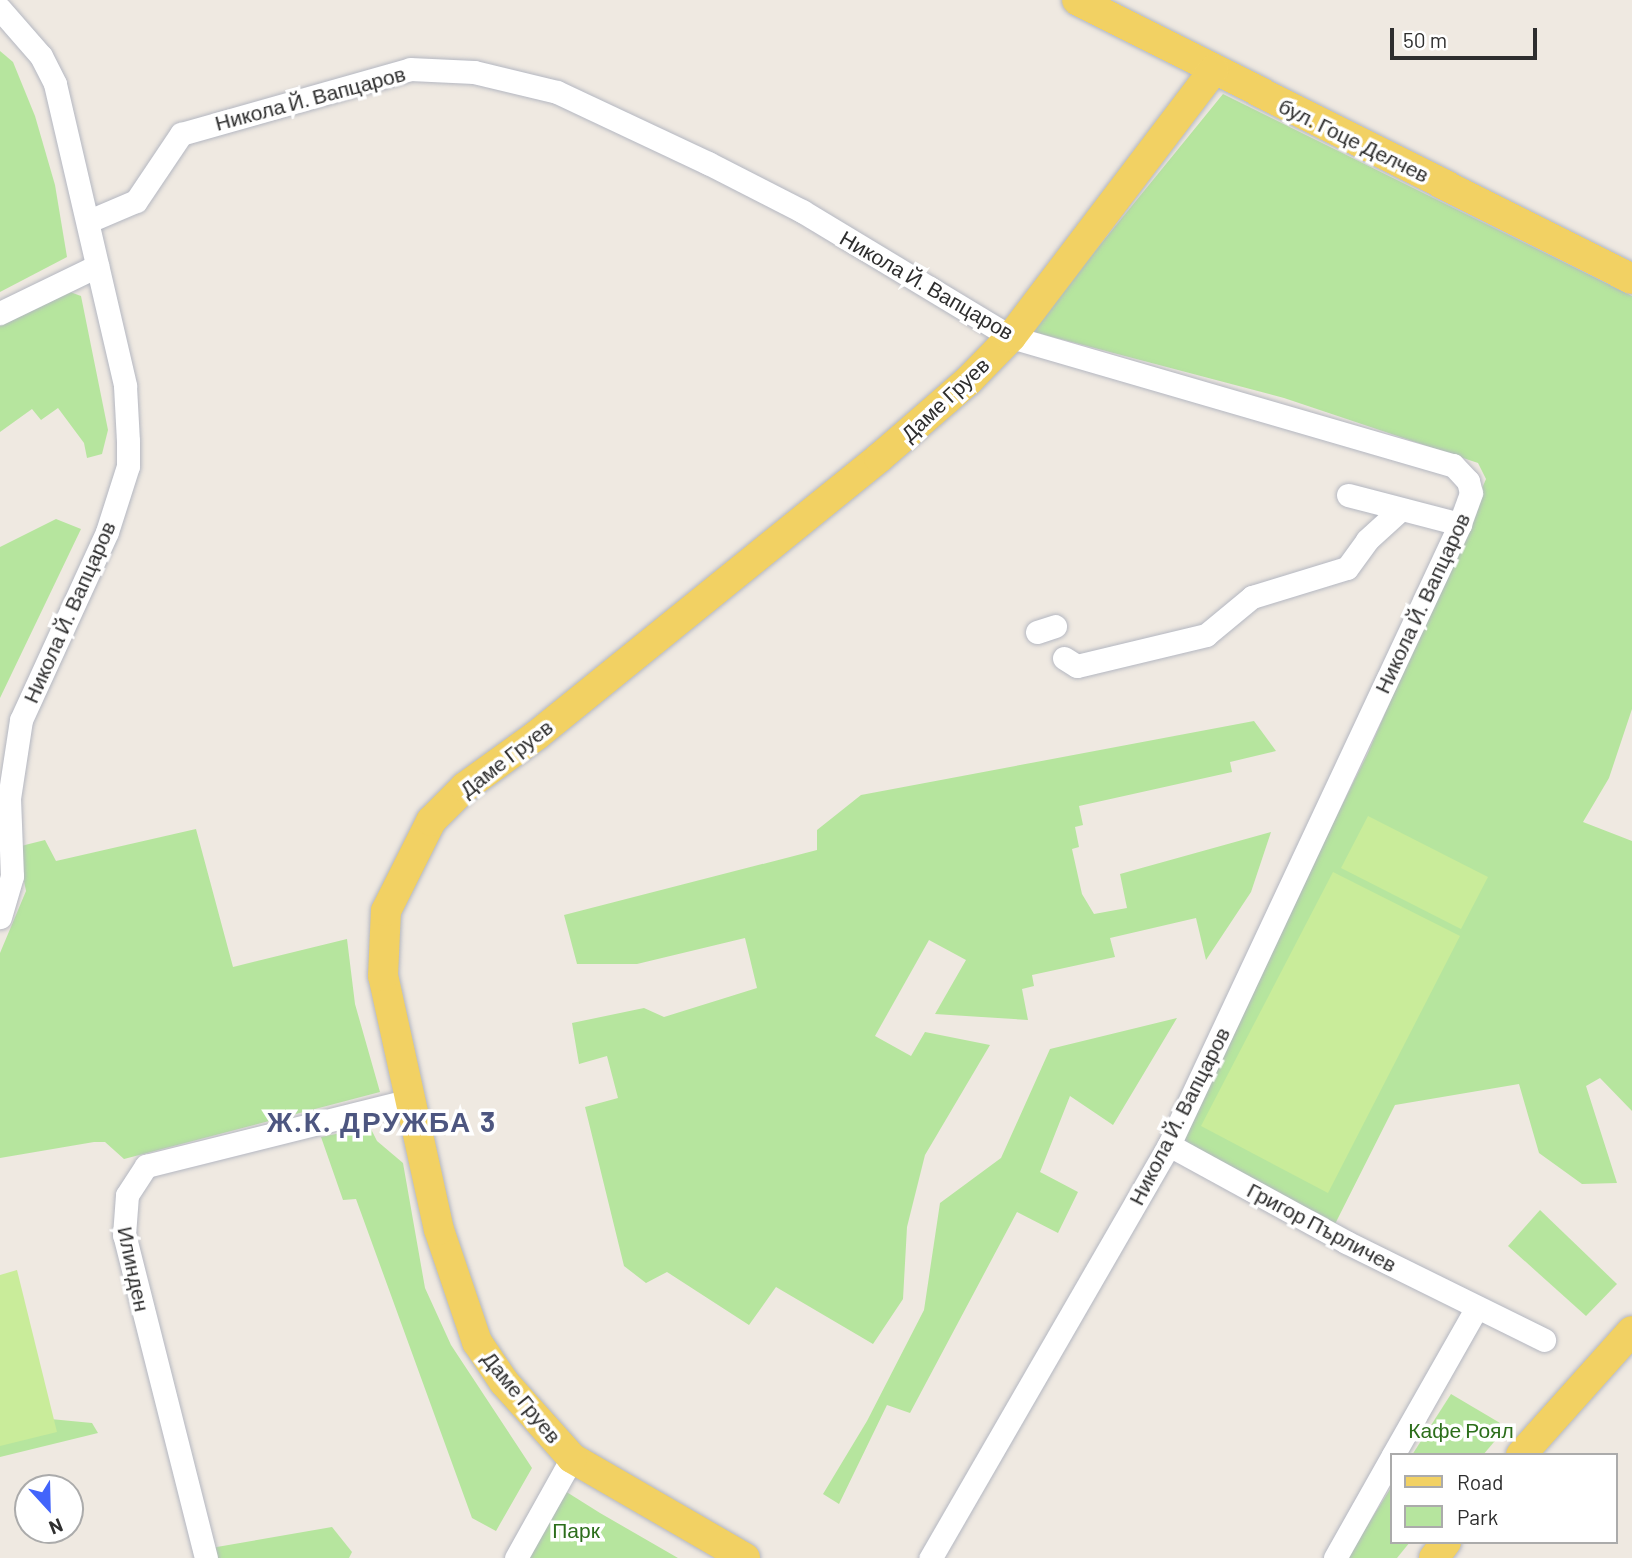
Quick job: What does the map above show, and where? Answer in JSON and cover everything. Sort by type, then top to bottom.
[{"type":"main road","name":"бул. Гоце Делчев","points":[[1077,0],[1632,279]]},
{"type":"main road","name":"Даме Груев","points":[[745,1558],[572,1458],[503,1382],[477,1342],[439,1230],[383,976],[383,934],[393,890],[430,821],[465,787],[537,735],[879,458],[1011,337],[1214,70]]},
{"type":"main road","points":[[1523,1453],[1632,1331]]},
{"type":"street","points":[[0,9],[41,55],[55,84],[89,221]]},
{"type":"street","name":"Никола Й. Вапцаров","points":[[0,917],[12,876],[9,798],[21,720],[107,532],[128,466],[125,386],[89,221],[136,201],[181,134],[410,69],[474,72],[557,92],[708,163],[802,211],[1011,337],[1452,465],[1468,481],[1471,493],[1460,524],[1169,1145],[931,1558]]},
{"type":"street","points":[[0,313],[97,266]]},
{"type":"street","points":[[1348,495],[1460,524]]},
{"type":"street","points":[[1064,658],[1077,666],[1206,635],[1252,597],[1347,568],[1367,540],[1400,510]]},
{"type":"street","name":"Илинден","points":[[206,1558],[124,1235],[127,1195],[146,1166],[410,1100]]},
{"type":"street","name":"Григор Пърличев","points":[[1169,1145],[1544,1340]]},
{"type":"street","points":[[1395,1453],[1477,1307]]},
{"type":"street","points":[[516,1558],[572,1458]]},
{"type":"street","points":[[1335,1558],[1390,1461]]},
{"type":"green space","points":[[0,51],[13,62],[35,116],[55,185],[67,257],[0,292]]},
{"type":"green space","points":[[1223,94],[1632,296],[1632,709],[1609,778],[1583,822],[1632,841],[1632,1111],[1600,1078],[1586,1086],[1617,1183],[1582,1184],[1539,1153],[1519,1084],[1395,1105],[1334,1226],[1188,1150],[1179,1132],[1368,753],[1486,479],[1478,463],[1284,398],[1030,331]]},
{"type":"green space","points":[[70,292],[81,296],[108,430],[102,454],[87,458],[84,443],[58,408],[41,420],[32,409],[0,432],[0,326]]},
{"type":"green space","points":[[56,519],[81,529],[0,698],[0,547]]},
{"type":"green space","points":[[1254,721],[1276,751],[1230,762],[1232,772],[1079,806],[1083,825],[1075,827],[1079,847],[1072,849],[1082,894],[1094,914],[1127,908],[1120,874],[1271,832],[1251,892],[1206,960],[1196,918],[1110,938],[1115,957],[1032,975],[1034,986],[1022,989],[1028,1020],[935,1014],[966,960],[929,940],[875,1036],[911,1056],[925,1032],[990,1045],[925,1155],[907,1227],[903,1299],[873,1344],[776,1287],[749,1325],[667,1272],[646,1283],[624,1266],[585,1107],[618,1098],[607,1056],[579,1064],[572,1023],[644,1008],[664,1017],[757,988],[745,938],[637,964],[577,964],[564,915],[817,850],[817,830],[861,795]]},
{"type":"green space","points":[[1368,816],[1488,877],[1461,929],[1341,868]]},
{"type":"green space","points":[[196,829],[233,967],[347,939],[355,1004],[380,1092],[124,1159],[105,1142],[0,1158],[0,953],[26,891],[17,847],[45,840],[56,861]]},
{"type":"green space","points":[[1333,872],[1460,936],[1328,1193],[1201,1126]]},
{"type":"green space","points":[[1177,1018],[1113,1125],[1070,1096],[1040,1172],[1078,1192],[1058,1233],[1017,1212],[910,1413],[887,1405],[839,1504],[823,1494],[867,1421],[924,1310],[940,1203],[1001,1158],[1050,1049]]},
{"type":"green space","points":[[370,1127],[377,1141],[403,1163],[425,1288],[451,1345],[532,1468],[496,1531],[472,1518],[356,1199],[343,1200],[321,1137]]},
{"type":"green space","points":[[1540,1210],[1617,1284],[1586,1316],[1508,1246]]},
{"type":"green space","points":[[17,1270],[57,1432],[0,1446],[0,1275]]},
{"type":"green space","name":"Кафе Роял","points":[[1451,1394],[1500,1423],[1499,1436],[1485,1453],[1413,1453]]},
{"type":"green space","points":[[40,1418],[92,1423],[98,1433],[0,1457],[0,1429]]},
{"type":"green space","name":"Кафе Роял","points":[[1390,1489],[1390,1544],[1408,1544],[1397,1558],[1347,1558]]},
{"type":"green space","name":"Парк","points":[[565,1491],[600,1513],[678,1558],[529,1558]]},
{"type":"green space","points":[[332,1527],[352,1552],[349,1558],[214,1558],[211,1548]]},
{"type":"district","name":"Ж.К. ДРУЖБА 3","points":[[382,1121]]}]
